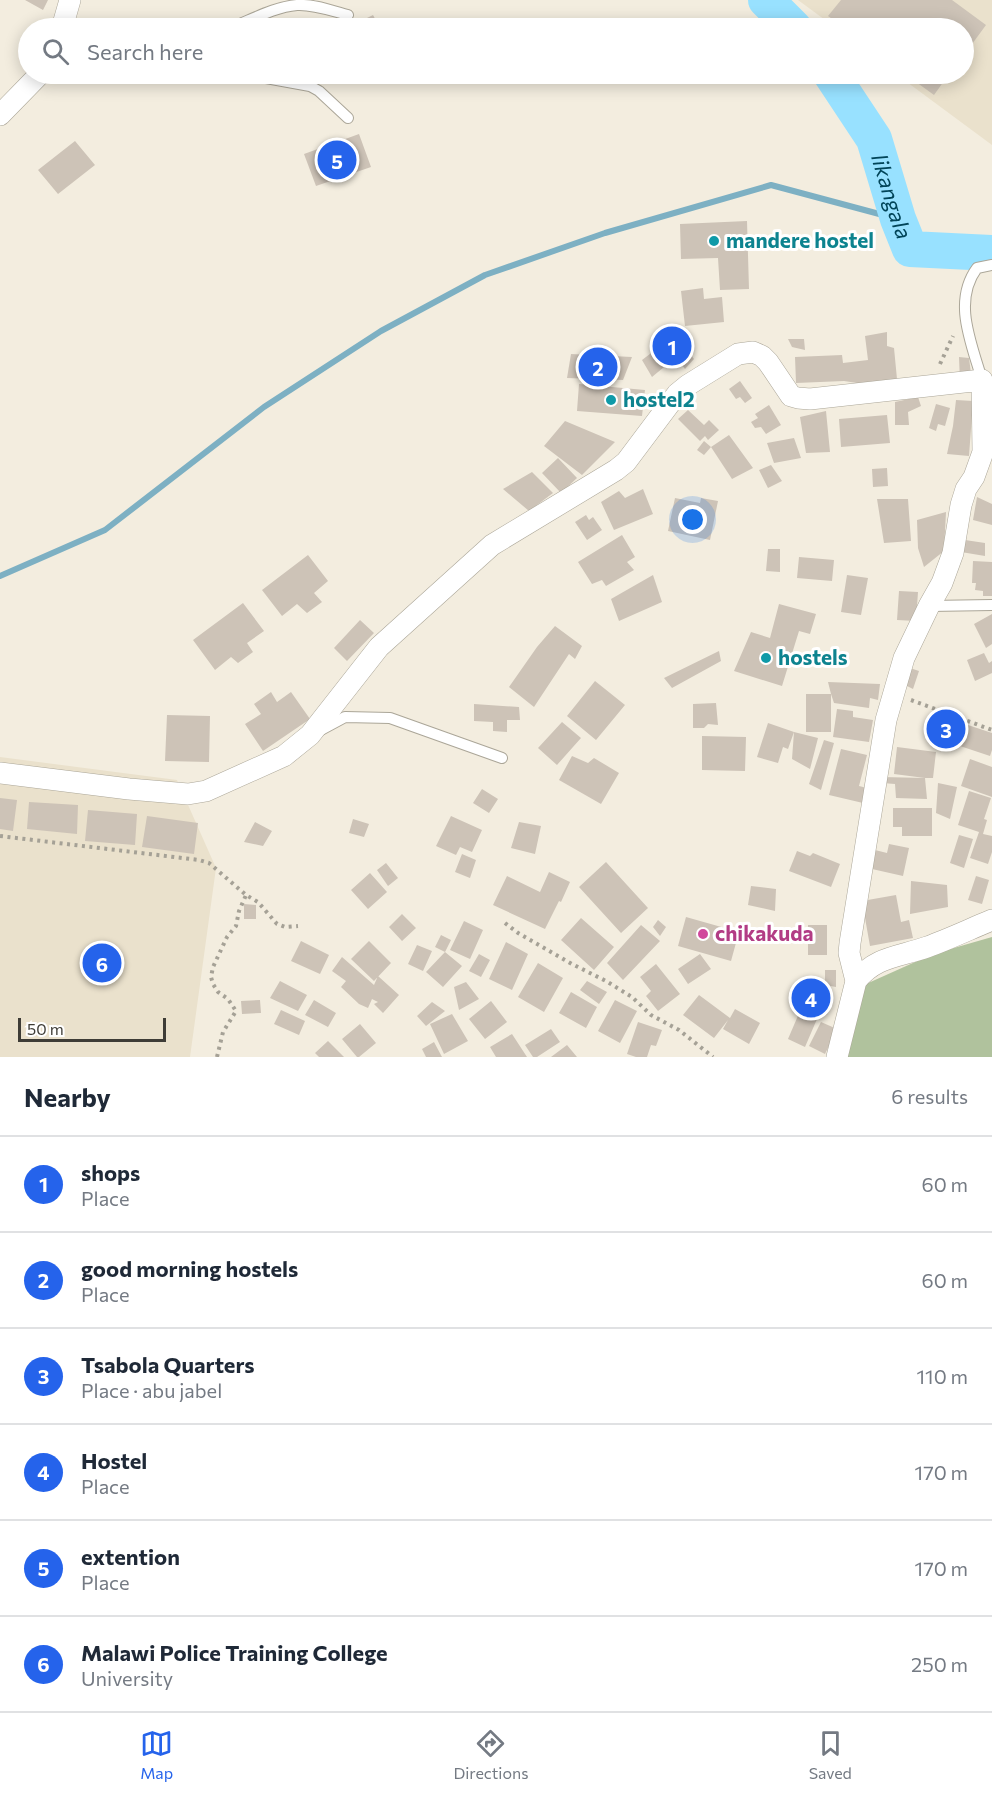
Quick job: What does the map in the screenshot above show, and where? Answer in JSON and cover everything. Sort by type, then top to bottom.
[{"type":"street","points":[[65,18],[70,0]]},
{"type":"street","points":[[0,115],[30,84]]},
{"type":"street","points":[[0,773],[188,794],[206,791],[284,756],[310,735],[373,653],[474,560],[492,545],[616,470],[634,453],[677,394],[730,358],[745,352],[753,352],[762,356],[788,394],[798,399],[982,380],[982,453],[977,471],[966,489],[961,505],[953,553],[942,584],[904,658],[886,720],[850,943],[849,953],[856,981]]},
{"type":"street","points":[[837,1057],[856,981],[862,974],[877,962],[925,948],[992,920]]},
{"type":"lane","points":[[256,18],[298,5],[313,6],[348,15]]},
{"type":"lane","points":[[299,84],[319,91],[348,118]]},
{"type":"lane","points":[[982,380],[964,314],[970,277],[977,268],[992,265]]},
{"type":"lane","points":[[929,606],[992,604]]},
{"type":"lane","points":[[310,735],[345,717],[390,718],[502,758]]},
{"type":"path","points":[[929,386],[964,314]]},
{"type":"path","points":[[893,693],[992,730]]},
{"type":"path","points":[[0,836],[209,863],[246,895],[258,902],[277,924],[285,927],[298,926]]},
{"type":"path","points":[[217,1057],[223,1032],[236,1011],[228,999],[218,992],[211,976],[227,937],[236,926],[246,895]]},
{"type":"path","points":[[506,922],[518,933],[623,991],[651,1015],[679,1030],[713,1057]]},
{"type":"shaded area","points":[[798,0],[992,0],[992,145],[910,84],[974,84],[974,18],[822,18]]},
{"type":"shaded area","points":[[0,757],[177,780],[216,868],[190,1057],[0,1057]]},
{"type":"green space","points":[[992,937],[992,1057],[844,1057],[866,984],[933,954]]},
{"type":"building","points":[[25,0],[48,0],[43,10]]},
{"type":"building","points":[[841,0],[952,0],[986,25],[974,41],[974,18],[831,18],[828,16]]},
{"type":"building","points":[[919,84],[942,84],[934,95]]},
{"type":"building","points":[[359,134],[371,167],[316,186],[304,154]]},
{"type":"building","points":[[75,141],[95,165],[58,194],[38,170]]},
{"type":"building","name":"mandere hostel","points":[[747,221],[749,289],[720,290],[718,258],[681,259],[680,224]]},
{"type":"building","points":[[703,288],[704,299],[722,297],[724,322],[685,326],[681,291]]},
{"type":"building","points":[[887,332],[887,346],[894,348],[897,379],[870,385],[844,381],[796,383],[795,357],[842,355],[843,363],[868,360],[865,336]]},
{"type":"building","points":[[675,335],[694,359],[685,369],[676,357],[652,377],[642,360]]},
{"type":"building","points":[[788,339],[804,339],[805,350],[792,347]]},
{"type":"building","points":[[571,354],[632,357],[623,380],[567,378]]},
{"type":"building","points":[[959,357],[969,358],[972,381],[960,382]]},
{"type":"building","points":[[740,381],[752,398],[745,403],[740,397],[736,399],[729,389]]},
{"type":"building","name":"hostel2","points":[[579,384],[645,390],[642,416],[577,411]]},
{"type":"building","points":[[918,397],[921,406],[908,412],[909,425],[895,425],[895,402]]},
{"type":"building","points":[[956,400],[973,401],[969,456],[947,454]]},
{"type":"building","points":[[936,404],[950,408],[945,426],[938,424],[936,431],[929,428]]},
{"type":"building","points":[[769,405],[781,425],[766,434],[761,427],[755,428],[751,422],[758,418],[755,414]]},
{"type":"building","points":[[688,410],[704,425],[709,420],[719,430],[708,440],[705,436],[700,441],[678,419]]},
{"type":"building","points":[[826,411],[830,452],[806,453],[800,417]]},
{"type":"building","points":[[887,415],[890,443],[841,447],[839,419]]},
{"type":"building","points":[[565,421],[615,442],[582,475],[544,446]]},
{"type":"building","points":[[729,435],[753,468],[732,479],[711,447]]},
{"type":"building","points":[[794,438],[801,458],[774,463],[767,443]]},
{"type":"building","points":[[704,441],[711,447],[704,455],[697,450]]},
{"type":"building","points":[[558,458],[577,478],[561,493],[542,473]]},
{"type":"building","points":[[771,465],[782,481],[768,488],[759,470]]},
{"type":"building","points":[[887,468],[888,486],[873,487],[872,469]]},
{"type":"building","points":[[532,472],[553,493],[529,511],[503,489]]},
{"type":"building","points":[[643,489],[653,514],[614,530],[601,502],[619,491],[625,498]]},
{"type":"building","points":[[977,497],[992,504],[992,525],[973,520]]},
{"type":"building","points":[[675,498],[700,503],[701,498],[718,501],[710,540],[668,531]]},
{"type":"building","points":[[877,499],[908,499],[911,541],[884,543]]},
{"type":"building","points":[[946,512],[944,551],[924,567],[918,548],[917,520]]},
{"type":"building","points":[[586,515],[589,520],[593,517],[602,530],[587,540],[575,522]]},
{"type":"building","points":[[622,535],[635,557],[627,562],[634,570],[606,586],[602,580],[592,584],[578,562]]},
{"type":"building","points":[[965,540],[985,543],[985,556],[961,552]]},
{"type":"building","points":[[768,549],[780,549],[780,572],[766,571]]},
{"type":"building","points":[[308,555],[328,581],[314,593],[322,602],[307,613],[297,604],[282,616],[262,590]]},
{"type":"building","points":[[799,557],[834,560],[832,581],[797,578]]},
{"type":"building","points":[[973,561],[992,562],[992,596],[983,596],[983,591],[975,590],[976,583],[972,583]]},
{"type":"building","points":[[653,575],[662,602],[619,621],[611,599]]},
{"type":"building","points":[[847,575],[868,578],[861,615],[841,612]]},
{"type":"building","points":[[899,591],[918,592],[916,621],[897,620]]},
{"type":"building","points":[[243,603],[264,631],[247,643],[253,652],[238,663],[231,657],[215,670],[193,640]]},
{"type":"building","name":"hostels","points":[[779,604],[816,614],[810,634],[799,631],[782,686],[734,671],[751,632],[770,638]]},
{"type":"building","points":[[992,614],[992,644],[986,648],[974,624]]},
{"type":"building","points":[[360,620],[374,633],[347,661],[334,648]]},
{"type":"building","points":[[555,626],[582,646],[575,659],[569,654],[534,707],[509,687]]},
{"type":"building","points":[[719,651],[721,661],[672,688],[664,678]]},
{"type":"building","points":[[984,653],[989,663],[992,661],[992,673],[975,681],[967,660]]},
{"type":"building","points":[[907,667],[919,671],[913,689],[901,683]]},
{"type":"building","points":[[595,681],[625,705],[596,740],[567,716]]},
{"type":"building","points":[[828,682],[880,684],[878,700],[870,698],[869,708],[834,703]]},
{"type":"building","points":[[271,692],[277,702],[291,692],[310,719],[263,751],[245,724],[261,714],[254,704]]},
{"type":"building","points":[[806,694],[831,694],[831,732],[806,732]]},
{"type":"building","points":[[716,703],[718,725],[708,724],[704,728],[693,728],[693,704]]},
{"type":"building","points":[[474,704],[519,707],[520,720],[507,720],[507,732],[493,731],[493,722],[474,721]]},
{"type":"building","points":[[837,709],[853,711],[853,717],[873,720],[869,742],[833,737]]},
{"type":"building","points":[[939,713],[957,728],[955,745],[938,744],[936,729],[927,723]]},
{"type":"building","points":[[167,715],[210,716],[209,762],[165,761]]},
{"type":"building","points":[[562,722],[581,738],[557,765],[538,748]]},
{"type":"building","points":[[768,723],[794,732],[788,749],[783,747],[778,763],[757,757]]},
{"type":"building","points":[[965,724],[992,733],[990,756],[960,746]]},
{"type":"building","points":[[794,732],[818,738],[810,769],[792,759]]},
{"type":"building","points":[[702,736],[746,737],[745,771],[702,770]]},
{"type":"building","points":[[824,740],[834,743],[821,790],[809,784]]},
{"type":"building","points":[[897,747],[936,752],[933,778],[894,774]]},
{"type":"building","points":[[841,749],[867,755],[859,786],[867,788],[863,803],[829,795]]},
{"type":"building","points":[[572,756],[588,763],[594,758],[619,773],[601,804],[559,780]]},
{"type":"building","points":[[970,759],[992,767],[992,797],[961,786]]},
{"type":"building","points":[[882,777],[925,778],[927,799],[896,798],[895,784],[882,783]]},
{"type":"building","points":[[938,783],[957,787],[950,819],[936,813]]},
{"type":"building","points":[[482,789],[498,799],[489,813],[473,803]]},
{"type":"building","points":[[969,791],[991,798],[984,819],[987,820],[983,834],[992,836],[992,852],[988,864],[970,858],[979,832],[958,825]]},
{"type":"building","points":[[0,798],[17,800],[13,831],[0,829]]},
{"type":"building","points":[[29,802],[78,805],[77,834],[27,829]]},
{"type":"building","points":[[893,808],[932,808],[932,836],[902,836],[902,827],[893,827]]},
{"type":"building","points":[[88,810],[137,814],[135,845],[85,841]]},
{"type":"building","points":[[147,816],[198,823],[194,854],[142,847]]},
{"type":"building","points":[[451,816],[482,830],[472,852],[460,847],[456,855],[436,846]]},
{"type":"building","points":[[353,819],[369,824],[364,837],[349,833]]},
{"type":"building","points":[[255,822],[272,831],[263,846],[244,842]]},
{"type":"building","points":[[519,822],[541,826],[535,854],[511,848]]},
{"type":"building","points":[[959,835],[973,839],[964,868],[950,863]]},
{"type":"building","points":[[889,844],[909,848],[903,876],[872,869],[875,850],[887,853]]},
{"type":"building","points":[[797,851],[810,856],[813,853],[840,864],[831,887],[789,871]]},
{"type":"building","points":[[462,854],[476,860],[470,878],[455,872]]},
{"type":"building","points":[[606,862],[648,908],[621,933],[579,887]]},
{"type":"building","points":[[386,863],[398,878],[388,886],[377,870]]},
{"type":"building","points":[[549,872],[570,882],[545,929],[493,905],[507,876],[540,892]]},
{"type":"building","points":[[370,873],[387,892],[368,909],[351,890]]},
{"type":"building","points":[[976,876],[989,880],[982,904],[968,900]]},
{"type":"building","points":[[911,881],[947,885],[948,907],[910,914]]},
{"type":"building","points":[[751,886],[776,889],[775,911],[748,905]]},
{"type":"building","points":[[896,895],[901,922],[909,920],[913,938],[870,946],[862,901]]},
{"type":"building","points":[[244,904],[256,905],[256,919],[244,919]]},
{"type":"building","points":[[402,914],[416,928],[402,941],[389,927]]},
{"type":"building","points":[[686,917],[739,932],[731,961],[678,946]]},
{"type":"building","points":[[581,918],[614,947],[594,970],[561,940]]},
{"type":"building","points":[[658,920],[666,927],[660,936],[653,927]]},
{"type":"building","points":[[464,921],[483,930],[470,959],[450,950]]},
{"type":"building","points":[[641,925],[660,941],[623,980],[607,963]]},
{"type":"building","points":[[808,925],[827,925],[827,955],[808,955]]},
{"type":"building","points":[[441,935],[451,940],[445,952],[435,947]]},
{"type":"building","points":[[301,941],[329,955],[320,974],[291,961]]},
{"type":"building","points":[[369,941],[391,963],[374,981],[351,959]]},
{"type":"building","points":[[506,942],[528,954],[512,990],[489,979]]},
{"type":"building","points":[[417,945],[432,951],[423,971],[408,964]]},
{"type":"building","points":[[445,952],[462,966],[443,987],[426,972]]},
{"type":"building","points":[[479,954],[490,960],[481,977],[469,971]]},
{"type":"building","points":[[700,954],[711,969],[688,984],[678,969]]},
{"type":"building","points":[[342,957],[374,985],[378,976],[399,995],[383,1013],[374,1004],[378,1002],[372,999],[368,1008],[359,1004],[341,987],[346,981],[332,971]]},
{"type":"building","points":[[538,963],[563,978],[544,1012],[518,997]]},
{"type":"building","points":[[656,964],[680,994],[658,1011],[646,996],[651,991],[640,977]]},
{"type":"building","points":[[825,970],[836,970],[836,987],[825,985]]},
{"type":"building","points":[[280,981],[307,995],[298,1011],[270,998]]},
{"type":"building","points":[[587,981],[607,992],[599,1004],[580,990]]},
{"type":"building","points":[[466,982],[479,999],[459,1010],[454,987]]},
{"type":"building","points":[[796,983],[832,994],[827,1015],[791,1003]]},
{"type":"building","points":[[571,992],[597,1007],[586,1028],[559,1013]]},
{"type":"building","points":[[699,995],[730,1018],[735,1009],[760,1023],[749,1044],[723,1029],[728,1020],[714,1038],[683,1015]]},
{"type":"building","points":[[260,1000],[261,1013],[242,1014],[241,1001]]},
{"type":"building","points":[[314,1000],[336,1013],[328,1027],[305,1015]]},
{"type":"building","points":[[615,1000],[637,1011],[620,1043],[598,1031]]},
{"type":"building","points":[[491,1001],[507,1022],[485,1039],[469,1019]]},
{"type":"building","points":[[432,1002],[445,1011],[426,1026],[417,1016]]},
{"type":"building","points":[[281,1010],[305,1021],[299,1035],[274,1024]]},
{"type":"building","points":[[800,1011],[817,1019],[805,1047],[788,1039]]},
{"type":"building","points":[[452,1014],[468,1041],[444,1054],[430,1024]]},
{"type":"building","points":[[638,1022],[662,1030],[656,1046],[651,1045],[647,1057],[627,1054]]},
{"type":"building","points":[[821,1022],[837,1029],[825,1054],[809,1046]]},
{"type":"building","points":[[360,1024],[376,1043],[357,1057],[342,1039]]},
{"type":"building","points":[[551,1029],[560,1042],[537,1057],[533,1057],[525,1045]]},
{"type":"building","points":[[512,1034],[527,1057],[496,1057],[490,1047]]},
{"type":"building","points":[[328,1041],[344,1057],[319,1057],[315,1053]]},
{"type":"building","points":[[434,1042],[442,1057],[426,1057],[422,1049]]},
{"type":"building","points":[[567,1045],[577,1057],[551,1057]]},
{"type":"waterway","name":"likangala","points":[[766,0],[784,18]]},
{"type":"waterway","name":"likangala","points":[[838,84],[874,139],[898,219],[910,249],[992,253]]},
{"type":"waterway","points":[[0,576],[105,530],[264,407],[381,331],[485,275],[605,233],[771,185],[898,219]]},
{"type":"place","name":"extention","points":[[337,160]]},
{"type":"place","name":"mandere hostel","points":[[714,241]]},
{"type":"place","name":"shops","points":[[672,346]]},
{"type":"place","name":"good morning hostels","points":[[598,367]]},
{"type":"place","name":"hostel2","points":[[611,400]]},
{"type":"place","name":"hostels","points":[[766,658]]},
{"type":"place","name":"Tsabola Quarters","points":[[946,729]]},
{"type":"place","name":"chikakuda","points":[[703,934]]},
{"type":"place","name":"Malawi Police Training College","points":[[102,963]]},
{"type":"place","name":"Hostel","points":[[811,998]]}]
